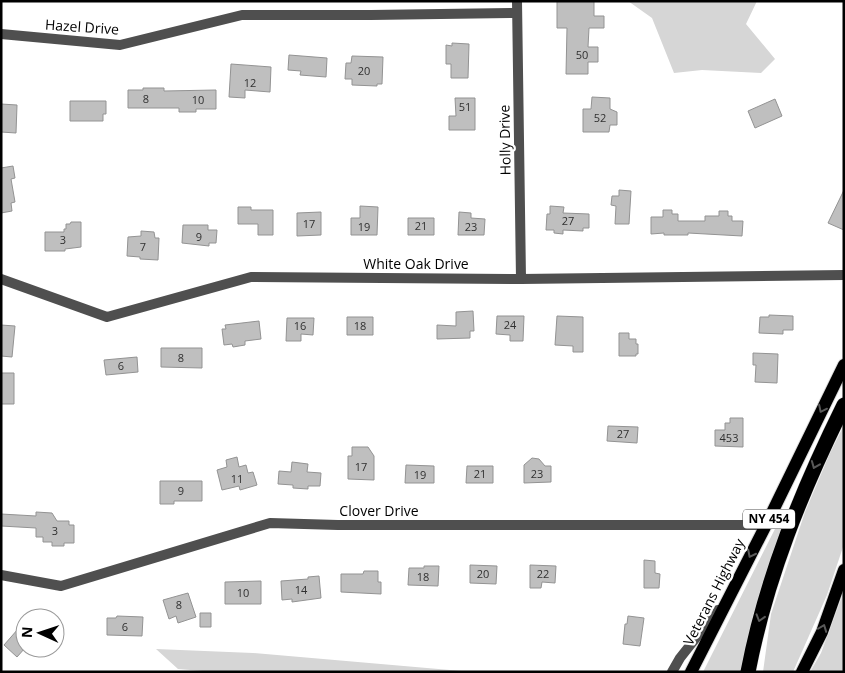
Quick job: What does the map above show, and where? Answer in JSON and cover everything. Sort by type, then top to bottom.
[{"type":"highway","points":[[748,672],[756,632],[784,542],[819,456],[844,405]]},
{"type":"main road","name":"Veterans Highway","points":[[690,672],[766,525],[844,365]]},
{"type":"main road","points":[[802,672],[822,632],[844,570]]},
{"type":"street","name":"Holly Drive","points":[[517,1],[521,279]]},
{"type":"street","name":"Hazel Drive","points":[[1,34],[120,45],[242,15],[517,12]]},
{"type":"street","name":"White Oak Drive","points":[[1,279],[107,317],[251,277],[521,279],[844,275]]},
{"type":"street","name":"Clover Drive","points":[[1,575],[61,586],[270,523],[338,525],[766,525]]},
{"type":"street","points":[[672,672],[680,658],[730,596]]},
{"type":"shaded area","points":[[628,1],[757,1],[746,24],[775,59],[761,73],[702,70],[674,73],[652,18]]},
{"type":"shaded area","points":[[844,425],[844,544],[827,595],[793,672],[763,672],[771,614],[805,512]]},
{"type":"shaded area","points":[[781,517],[786,519],[753,615],[743,672],[703,672]]},
{"type":"shaded area","points":[[844,591],[844,672],[810,672],[821,653]]},
{"type":"shaded area","points":[[156,649],[253,653],[473,672],[215,672],[178,669]]},
{"type":"building","points":[[557,1],[594,1],[594,16],[604,16],[604,28],[589,28],[588,47],[598,47],[598,62],[588,62],[588,74],[566,74],[567,28],[557,28]]},
{"type":"building","points":[[452,43],[469,44],[468,78],[451,78],[451,64],[446,64],[446,45],[452,46]]},
{"type":"building","points":[[289,55],[327,58],[326,77],[300,75],[301,71],[288,70]]},
{"type":"building","points":[[352,56],[383,57],[382,84],[377,84],[377,86],[352,85],[352,79],[345,79],[346,63],[351,63]]},
{"type":"building","points":[[231,64],[271,67],[270,92],[245,90],[245,98],[229,97]]},
{"type":"building","points":[[143,88],[164,88],[164,91],[216,90],[216,109],[196,109],[196,112],[179,112],[179,108],[128,108],[128,90],[143,90]]},
{"type":"building","points":[[592,97],[610,98],[610,109],[617,112],[617,125],[610,125],[609,132],[583,132],[583,109],[591,109]]},
{"type":"building","points":[[455,98],[475,98],[475,130],[449,130],[449,116],[456,116]]},
{"type":"building","points":[[775,99],[782,116],[755,128],[748,111]]},
{"type":"building","points":[[70,101],[106,101],[106,114],[103,114],[103,121],[70,121]]},
{"type":"building","points":[[1,104],[17,105],[16,133],[1,132]]},
{"type":"building","points":[[13,166],[15,178],[11,179],[15,202],[11,203],[12,211],[1,213],[1,168]]},
{"type":"building","points":[[619,190],[631,191],[629,224],[615,224],[616,206],[611,205],[612,196],[619,196]]},
{"type":"building","points":[[844,190],[844,230],[828,223]]},
{"type":"building","points":[[360,206],[378,207],[377,235],[351,235],[351,218],[360,218]]},
{"type":"building","points":[[550,206],[564,207],[563,213],[589,214],[589,228],[583,228],[583,231],[563,230],[563,234],[554,233],[554,230],[546,230],[547,214],[550,214]]},
{"type":"building","points":[[238,207],[251,207],[251,210],[273,210],[273,235],[258,235],[258,224],[238,224]]},
{"type":"building","points":[[663,210],[672,210],[672,214],[678,214],[678,221],[705,221],[705,216],[719,216],[719,211],[728,211],[728,216],[732,216],[732,221],[743,221],[742,236],[688,233],[688,235],[651,234],[651,217],[663,217]]},
{"type":"building","points":[[321,212],[321,235],[297,236],[297,213]]},
{"type":"building","points":[[459,212],[471,213],[471,218],[485,219],[484,235],[458,235]]},
{"type":"building","points":[[408,218],[434,218],[434,235],[408,235]]},
{"type":"building","points":[[81,222],[81,247],[65,249],[65,251],[45,251],[45,232],[64,232],[66,224]]},
{"type":"building","points":[[183,225],[208,225],[208,230],[217,230],[216,243],[209,243],[209,246],[182,243]]},
{"type":"building","points":[[141,231],[154,232],[155,238],[159,238],[158,260],[127,256],[128,237],[141,236]]},
{"type":"building","points":[[473,311],[474,331],[470,331],[470,338],[437,339],[437,325],[456,326],[456,312]]},
{"type":"building","points":[[769,315],[793,316],[793,330],[783,330],[783,334],[759,333],[760,317],[769,317]]},
{"type":"building","points":[[497,316],[524,316],[523,341],[510,341],[510,335],[496,334]]},
{"type":"building","points":[[557,316],[583,317],[583,352],[573,352],[573,346],[555,345]]},
{"type":"building","points":[[347,317],[373,317],[373,335],[347,335]]},
{"type":"building","points":[[287,318],[314,318],[313,335],[301,334],[301,341],[286,341]]},
{"type":"building","points":[[259,321],[261,339],[245,341],[245,345],[233,347],[232,344],[224,345],[222,329],[226,329],[225,325]]},
{"type":"building","points":[[1,325],[15,326],[12,357],[1,356]]},
{"type":"building","points":[[619,333],[629,333],[629,339],[636,339],[638,354],[636,356],[619,356]]},
{"type":"building","points":[[161,348],[202,348],[202,368],[161,367]]},
{"type":"building","points":[[753,353],[778,354],[777,383],[755,382],[756,365],[753,365]]},
{"type":"building","points":[[137,357],[138,372],[106,375],[104,360]]},
{"type":"building","points":[[1,373],[14,373],[14,404],[1,404]]},
{"type":"building","points":[[730,418],[743,418],[743,447],[715,446],[715,430],[725,430],[725,423],[730,423]]},
{"type":"building","points":[[608,426],[638,427],[637,443],[607,441]]},
{"type":"building","points":[[352,447],[368,447],[374,456],[374,480],[348,479],[348,456],[352,456]]},
{"type":"building","points":[[237,457],[239,467],[246,465],[248,473],[253,472],[257,485],[240,490],[239,486],[222,490],[217,470],[227,467],[226,460]]},
{"type":"building","points":[[532,458],[539,459],[545,466],[551,466],[551,482],[524,483],[524,465]]},
{"type":"building","points":[[292,462],[308,464],[307,472],[321,473],[320,486],[308,486],[308,489],[278,484],[279,471],[291,472]]},
{"type":"building","points":[[406,465],[434,466],[434,483],[405,483]]},
{"type":"building","points":[[467,466],[493,466],[493,483],[466,483]]},
{"type":"building","points":[[160,481],[202,481],[202,501],[174,501],[174,504],[160,504]]},
{"type":"building","points":[[36,512],[52,513],[57,521],[69,521],[69,525],[74,525],[74,543],[64,543],[64,546],[52,546],[52,542],[43,542],[43,537],[36,537],[36,528],[1,526],[1,514],[36,516]]},
{"type":"building","points":[[644,560],[655,561],[655,573],[660,574],[659,588],[644,588]]},
{"type":"building","points":[[470,565],[497,566],[496,584],[470,583]]},
{"type":"building","points":[[530,565],[556,566],[555,583],[542,582],[541,588],[530,588]]},
{"type":"building","points":[[424,566],[439,566],[438,586],[408,585],[409,568],[424,568]]},
{"type":"building","points":[[364,571],[378,571],[378,582],[381,582],[381,594],[341,592],[341,574],[363,574]]},
{"type":"building","points":[[319,576],[321,598],[292,602],[292,599],[282,600],[281,581],[308,579],[308,577]]},
{"type":"building","points":[[261,581],[261,604],[225,604],[225,582]]},
{"type":"building","points":[[188,593],[196,617],[178,623],[176,616],[169,619],[163,600]]},
{"type":"building","points":[[200,613],[211,613],[211,627],[200,627]]},
{"type":"building","points":[[117,616],[143,617],[142,636],[107,635],[107,618],[116,618]]},
{"type":"building","points":[[628,616],[644,618],[640,646],[623,644],[625,624],[627,624]]},
{"type":"building","points":[[15,632],[15,655],[4,645]]}]
